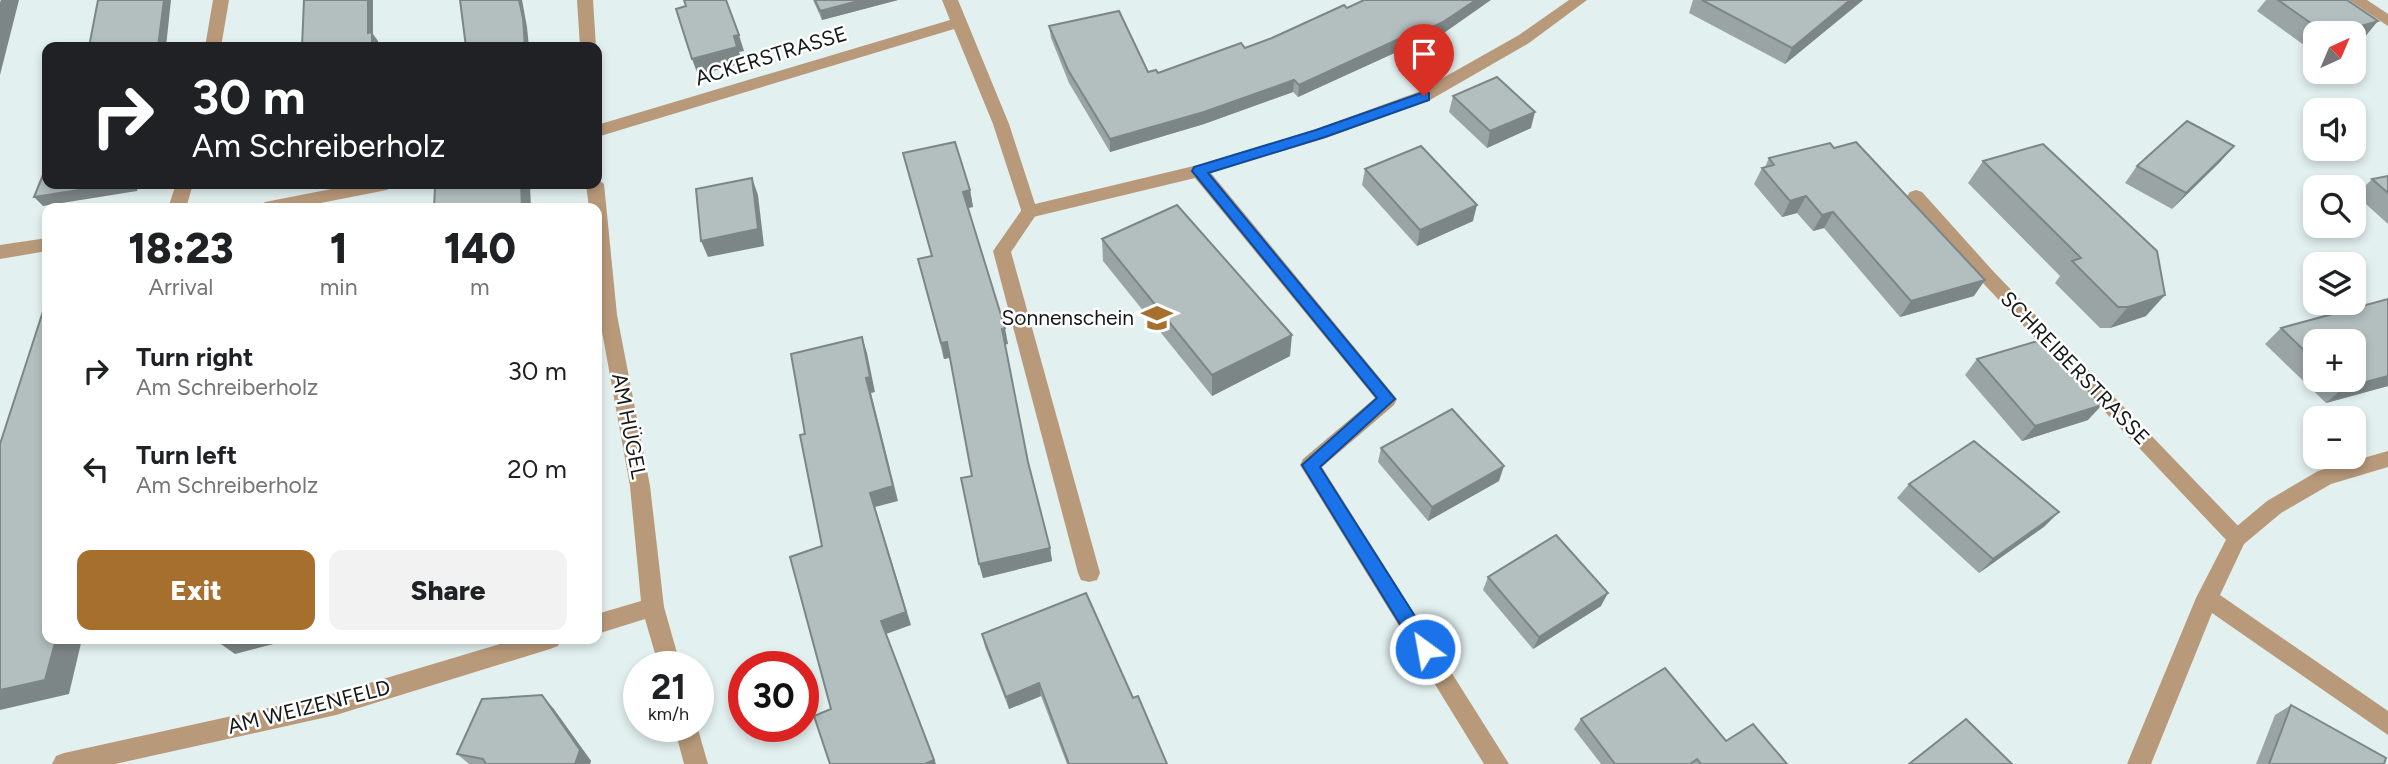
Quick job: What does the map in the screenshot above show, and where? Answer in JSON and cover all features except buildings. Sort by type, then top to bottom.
[{"type":"street","points":[[213,42],[221,0]]},
{"type":"street","points":[[585,0],[588,42]]},
{"type":"street","points":[[950,0],[1001,124],[1029,212]]},
{"type":"street","points":[[1089,573],[1002,251],[1029,212],[1199,171],[1320,134],[1424,96],[1524,39],[1579,0]]},
{"type":"street","points":[[2357,0],[2388,20]]},
{"type":"street","name":"ACKERSTRASSE","points":[[602,130],[959,22]]},
{"type":"street","points":[[1199,171],[1387,399],[1310,465],[1497,764]]},
{"type":"street","points":[[290,203],[362,189]]},
{"type":"street","name":"SCHREIBERSTRASSE","points":[[1916,196],[1987,276],[2237,538]]},
{"type":"street","points":[[0,252],[42,246]]},
{"type":"street","name":"AM HÜGEL","points":[[602,255],[608,315],[640,486],[653,607],[665,651]]},
{"type":"street","points":[[2139,764],[2207,598],[2237,538],[2274,507],[2325,477],[2388,459]]},
{"type":"street","points":[[2207,598],[2388,724]]},
{"type":"street","points":[[602,622],[653,607]]},
{"type":"street","name":"AM WEIZENFELD","points":[[64,764],[336,704],[534,644]]},
{"type":"street","points":[[690,742],[696,764]]},
{"type":"place","name":"Sonnenschein","points":[[1157,318]]},
{"type":"route","points":[[1424,96],[1320,134],[1199,171],[1387,399],[1310,465],[1425,649]]}]
